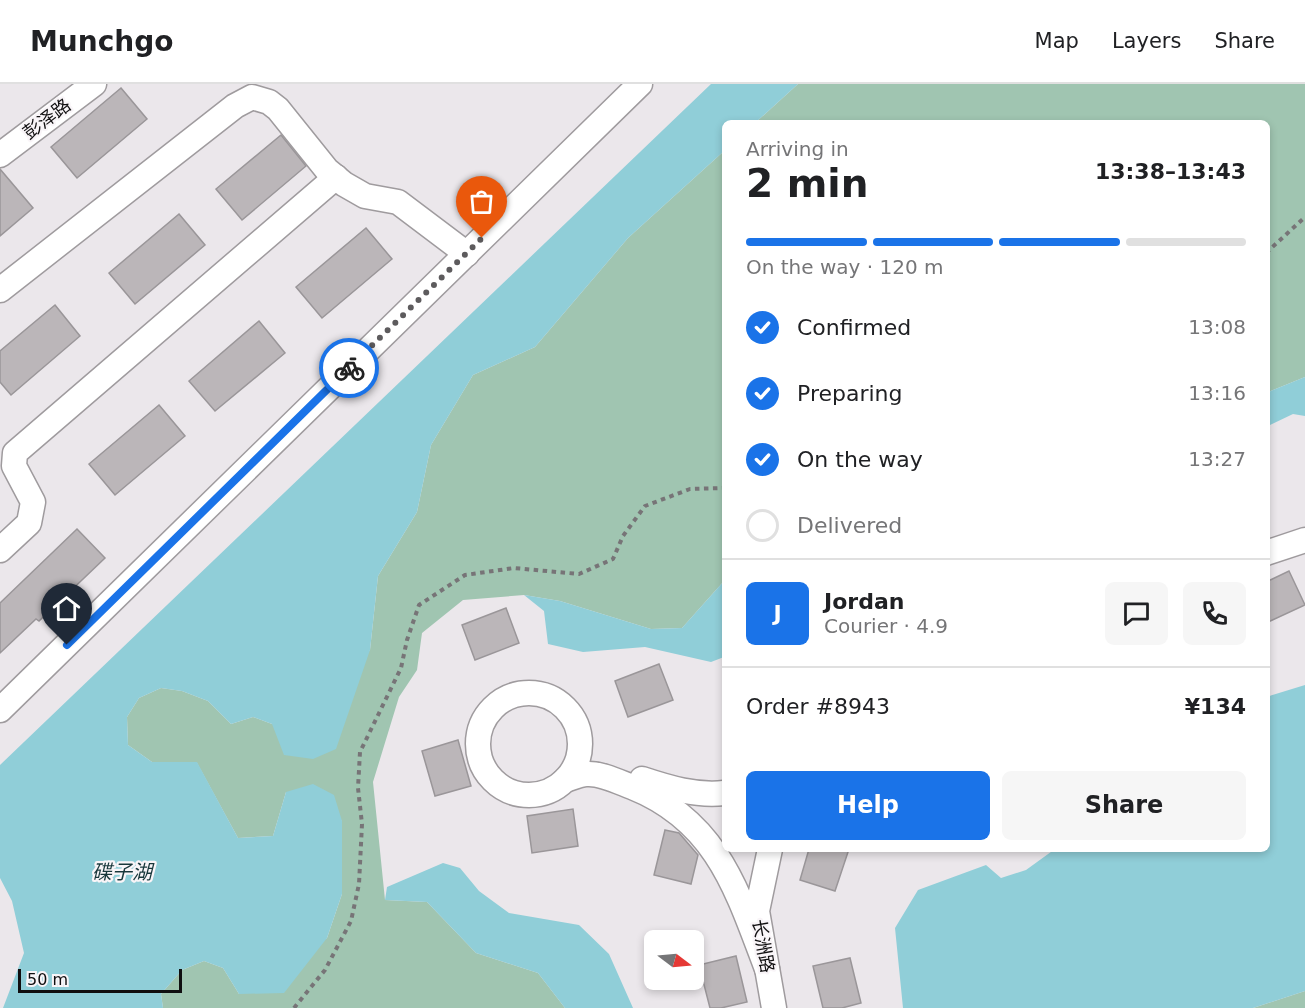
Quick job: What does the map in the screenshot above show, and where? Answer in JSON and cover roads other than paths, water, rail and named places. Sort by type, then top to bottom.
[{"type":"street","name":"彭泽路","points":[[0,154],[94,84]]},
{"type":"street","points":[[0,710],[640,84]]},
{"type":"street","points":[[0,291],[235,106],[252,97],[269,102],[278,110],[327,170],[336,177],[365,196],[398,202],[466,254]]},
{"type":"street","points":[[0,550],[29,523],[33,502],[14,466],[15,453],[336,177]]},
{"type":"street","points":[[1270,552],[1305,540]]},
{"type":"street","points":[[579,739],[579,755],[574,769],[551,791],[536,795],[519,795],[495,783],[488,776],[480,760],[479,735],[488,713],[506,698],[520,694],[538,694],[561,704],[572,717],[579,739],[590,756],[614,771],[678,790],[722,793]]},
{"type":"street","points":[[565,780],[588,774],[616,780],[652,795],[681,815],[711,845],[737,890],[767,969]]},
{"type":"street","name":"长洲路","points":[[769,852],[757,910],[774,1008]]},
{"type":"water","name":"碟子湖","points":[[711,84],[798,84],[758,120],[722,120],[722,153],[628,238],[535,347],[473,375],[431,445],[417,512],[378,576],[370,650],[336,749],[313,759],[284,755],[272,724],[253,717],[231,724],[208,701],[182,691],[161,688],[139,698],[127,717],[128,745],[152,762],[197,762],[238,838],[273,836],[286,792],[313,784],[334,795],[342,821],[342,894],[327,938],[284,993],[239,994],[223,968],[204,961],[182,970],[161,994],[163,1008],[3,1008],[24,953],[12,901],[0,878],[0,765]]},
{"type":"water","points":[[1305,377],[1305,416],[1293,414],[1270,425],[1270,391]]},
{"type":"water","points":[[722,583],[722,658],[711,662],[645,647],[583,652],[548,644],[544,611],[524,595],[560,601],[651,629],[682,628]]},
{"type":"water","points":[[1305,685],[1305,991],[1253,1008],[903,1008],[895,928],[918,890],[986,865],[1001,878],[1026,870],[1051,852],[1270,852],[1270,696]]},
{"type":"water","points":[[443,863],[460,868],[479,891],[509,913],[579,925],[609,954],[633,1008],[565,1008],[538,973],[476,953],[427,902],[385,900],[387,887]]}]
